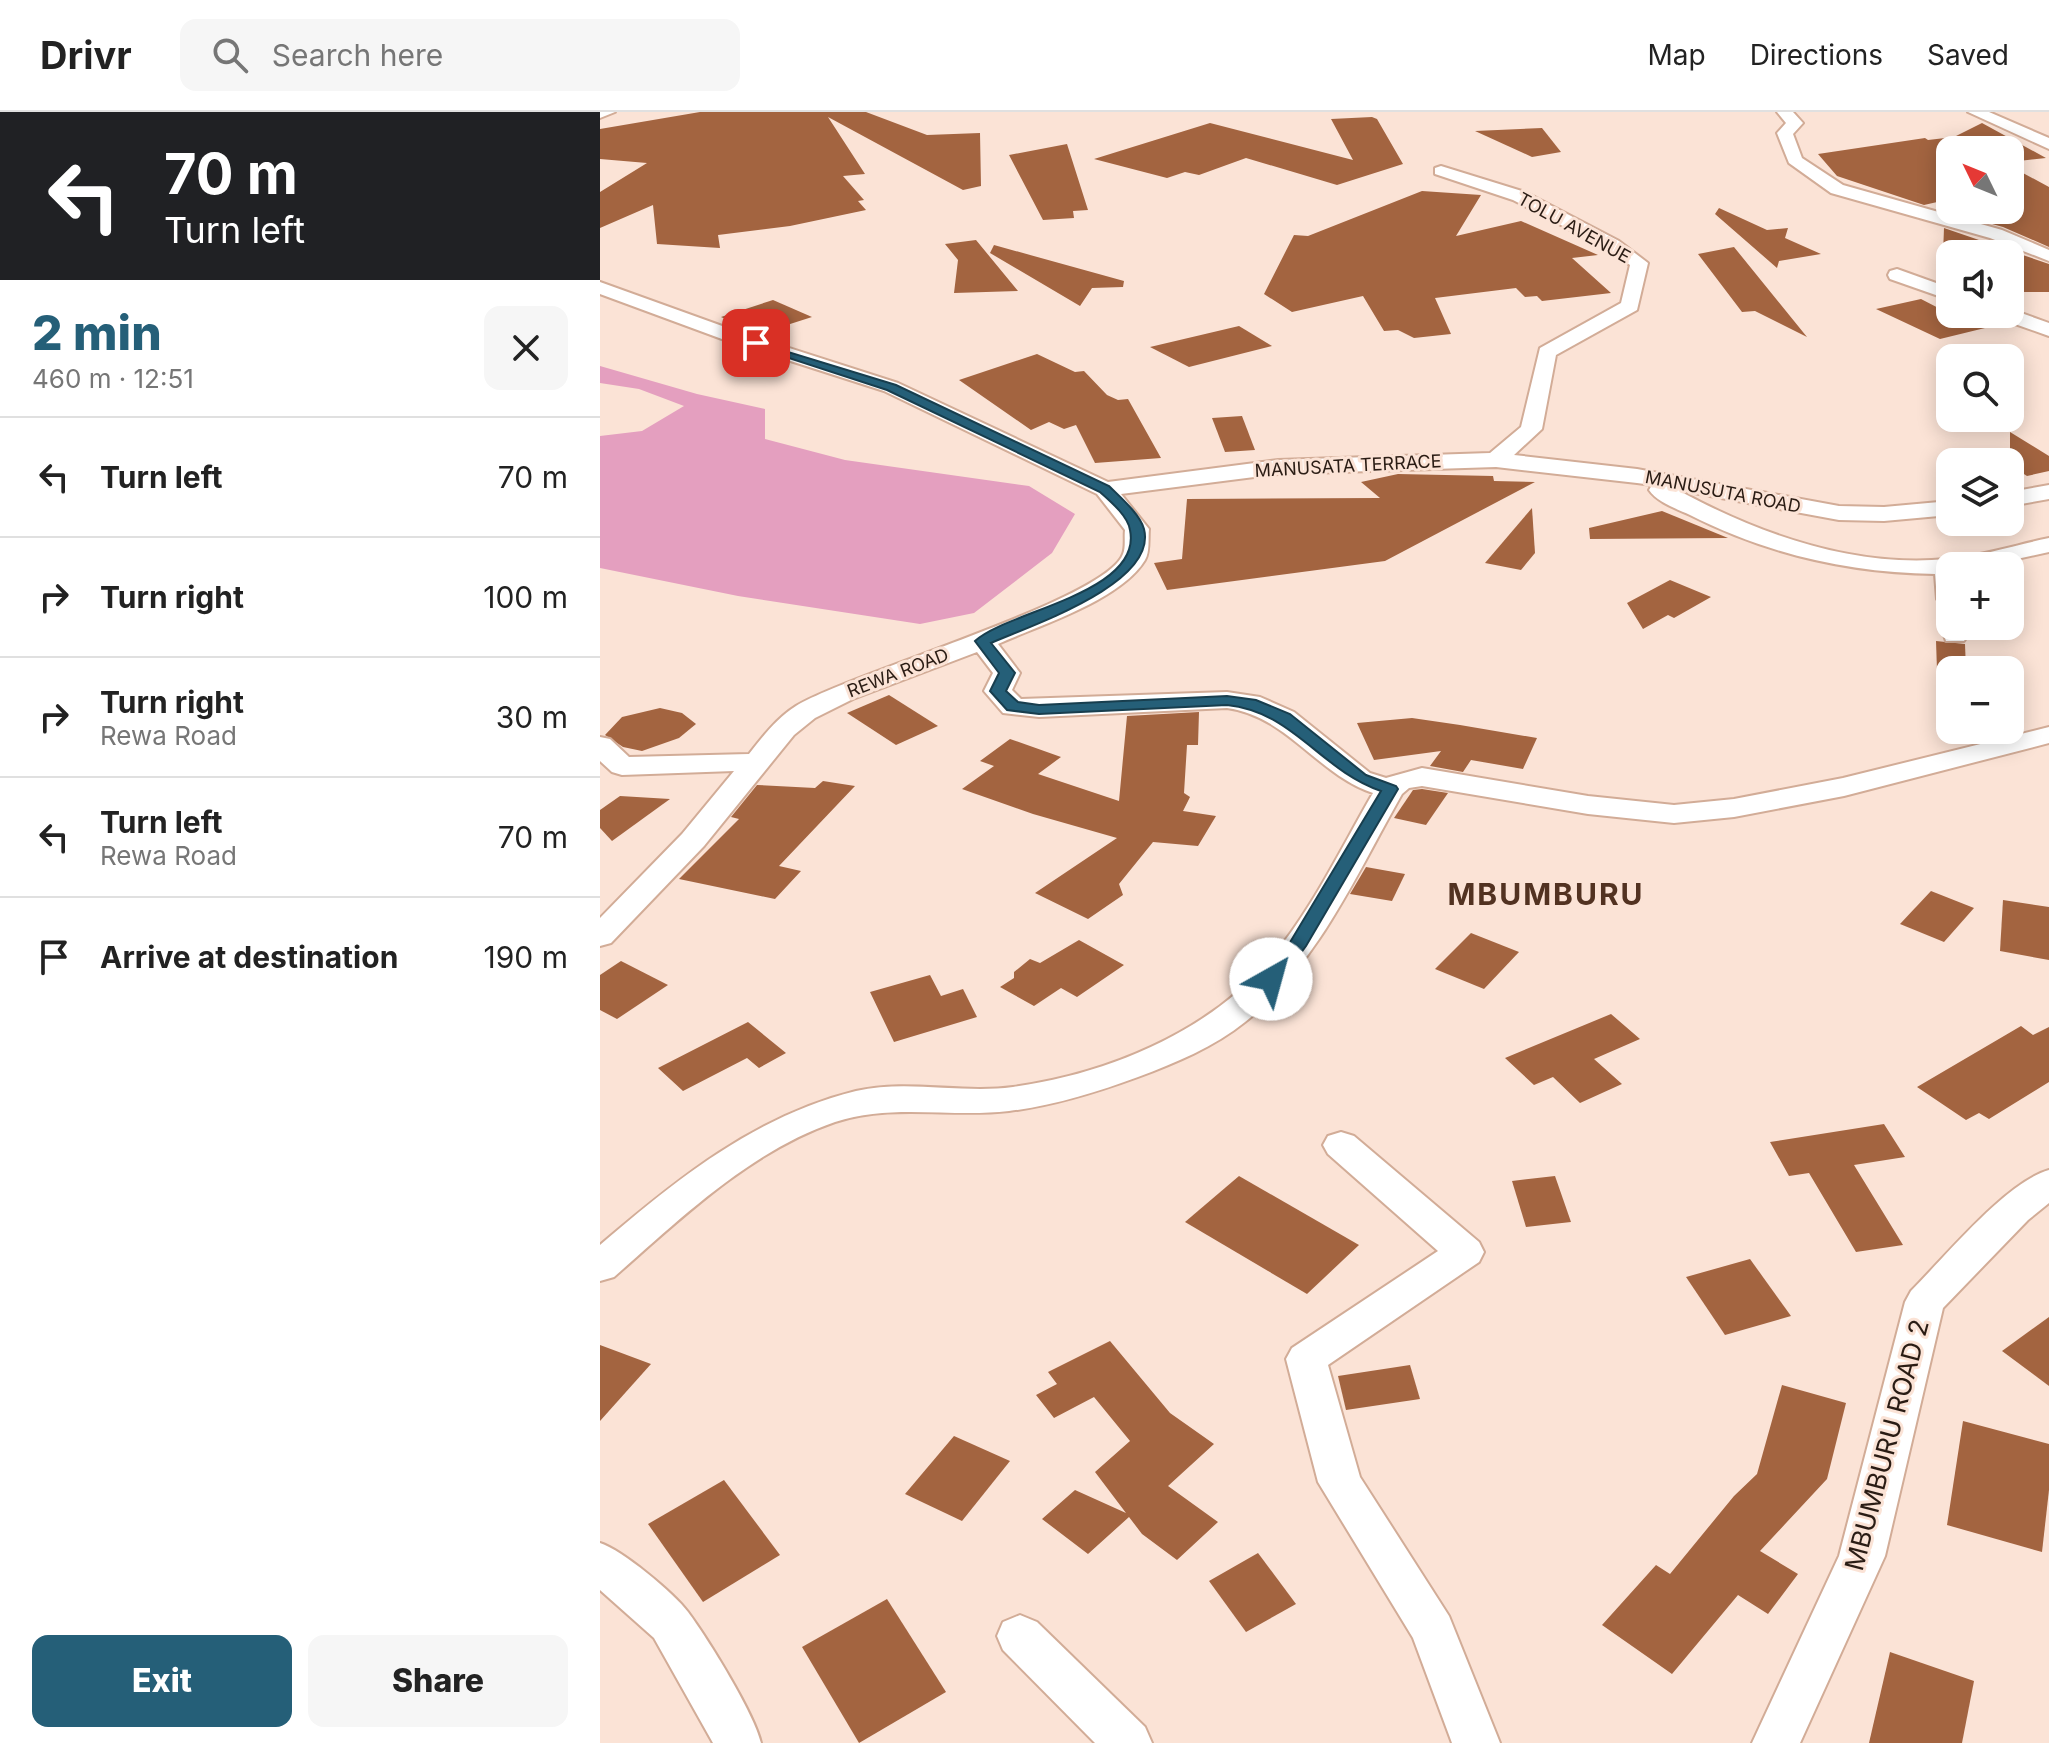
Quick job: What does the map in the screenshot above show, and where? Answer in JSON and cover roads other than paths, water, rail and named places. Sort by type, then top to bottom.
[{"type":"street","points":[[600,113],[607,112]]},
{"type":"street","points":[[1785,112],[1795,123],[1785,133],[1795,160],[1837,189],[1981,230],[2049,256]]},
{"type":"street","points":[[1976,112],[2049,144]]},
{"type":"street","name":"TOLU AVENUE","points":[[1441,171],[1519,196],[1613,245],[1639,263],[1630,306],[1547,352],[1531,429],[1496,460]]},
{"type":"street","points":[[1897,275],[1936,289]]},
{"type":"street","name":"REWA ROAD","points":[[600,288],[729,335],[891,387],[1105,489],[1137,529],[1135,557],[1116,577],[1076,600],[982,641],[843,693],[805,712],[784,729],[693,840],[600,936]]},
{"type":"street","points":[[2024,321],[2049,330]]},
{"type":"street","name":"MANUSUTA ROAD","points":[[1496,460],[1637,476],[1839,513],[1884,514],[1936,509]]},
{"type":"street","name":"MANUSATA TERRACE","points":[[1105,489],[1278,467],[1496,460]]},
{"type":"street","points":[[1637,476],[1690,507],[1785,548],[1857,563],[1936,566]]},
{"type":"street","points":[[2024,496],[2049,492]]},
{"type":"street","points":[[2016,552],[2049,545]]},
{"type":"street","points":[[982,641],[1007,673],[998,691],[1013,707],[1039,709],[1227,700],[1250,703],[1284,718],[1360,779],[1390,789]]},
{"type":"street","points":[[600,1267],[693,1187],[766,1137],[814,1117],[858,1103],[897,1099],[986,1101],[1034,1094],[1142,1062],[1231,1016],[1271,979],[1297,946],[1390,789],[1400,781],[1422,777],[1588,805],[1674,814],[1734,808],[1844,787],[2049,735]]},
{"type":"street","points":[[600,745],[622,766],[758,762]]},
{"type":"street","points":[[1341,1145],[1465,1252],[1306,1359],[1340,1482],[1433,1630],[1476,1743]]},
{"type":"street","name":"MBUMBURU ROAD 2","points":[[1776,1743],[1862,1556],[1925,1302],[2015,1210],[2049,1183]]},
{"type":"street","points":[[600,1562],[670,1624],[737,1743]]},
{"type":"street","points":[[1020,1636],[1128,1743]]},
{"type":"district","name":"MBUMBURU","points":[[1546,895]]}]
